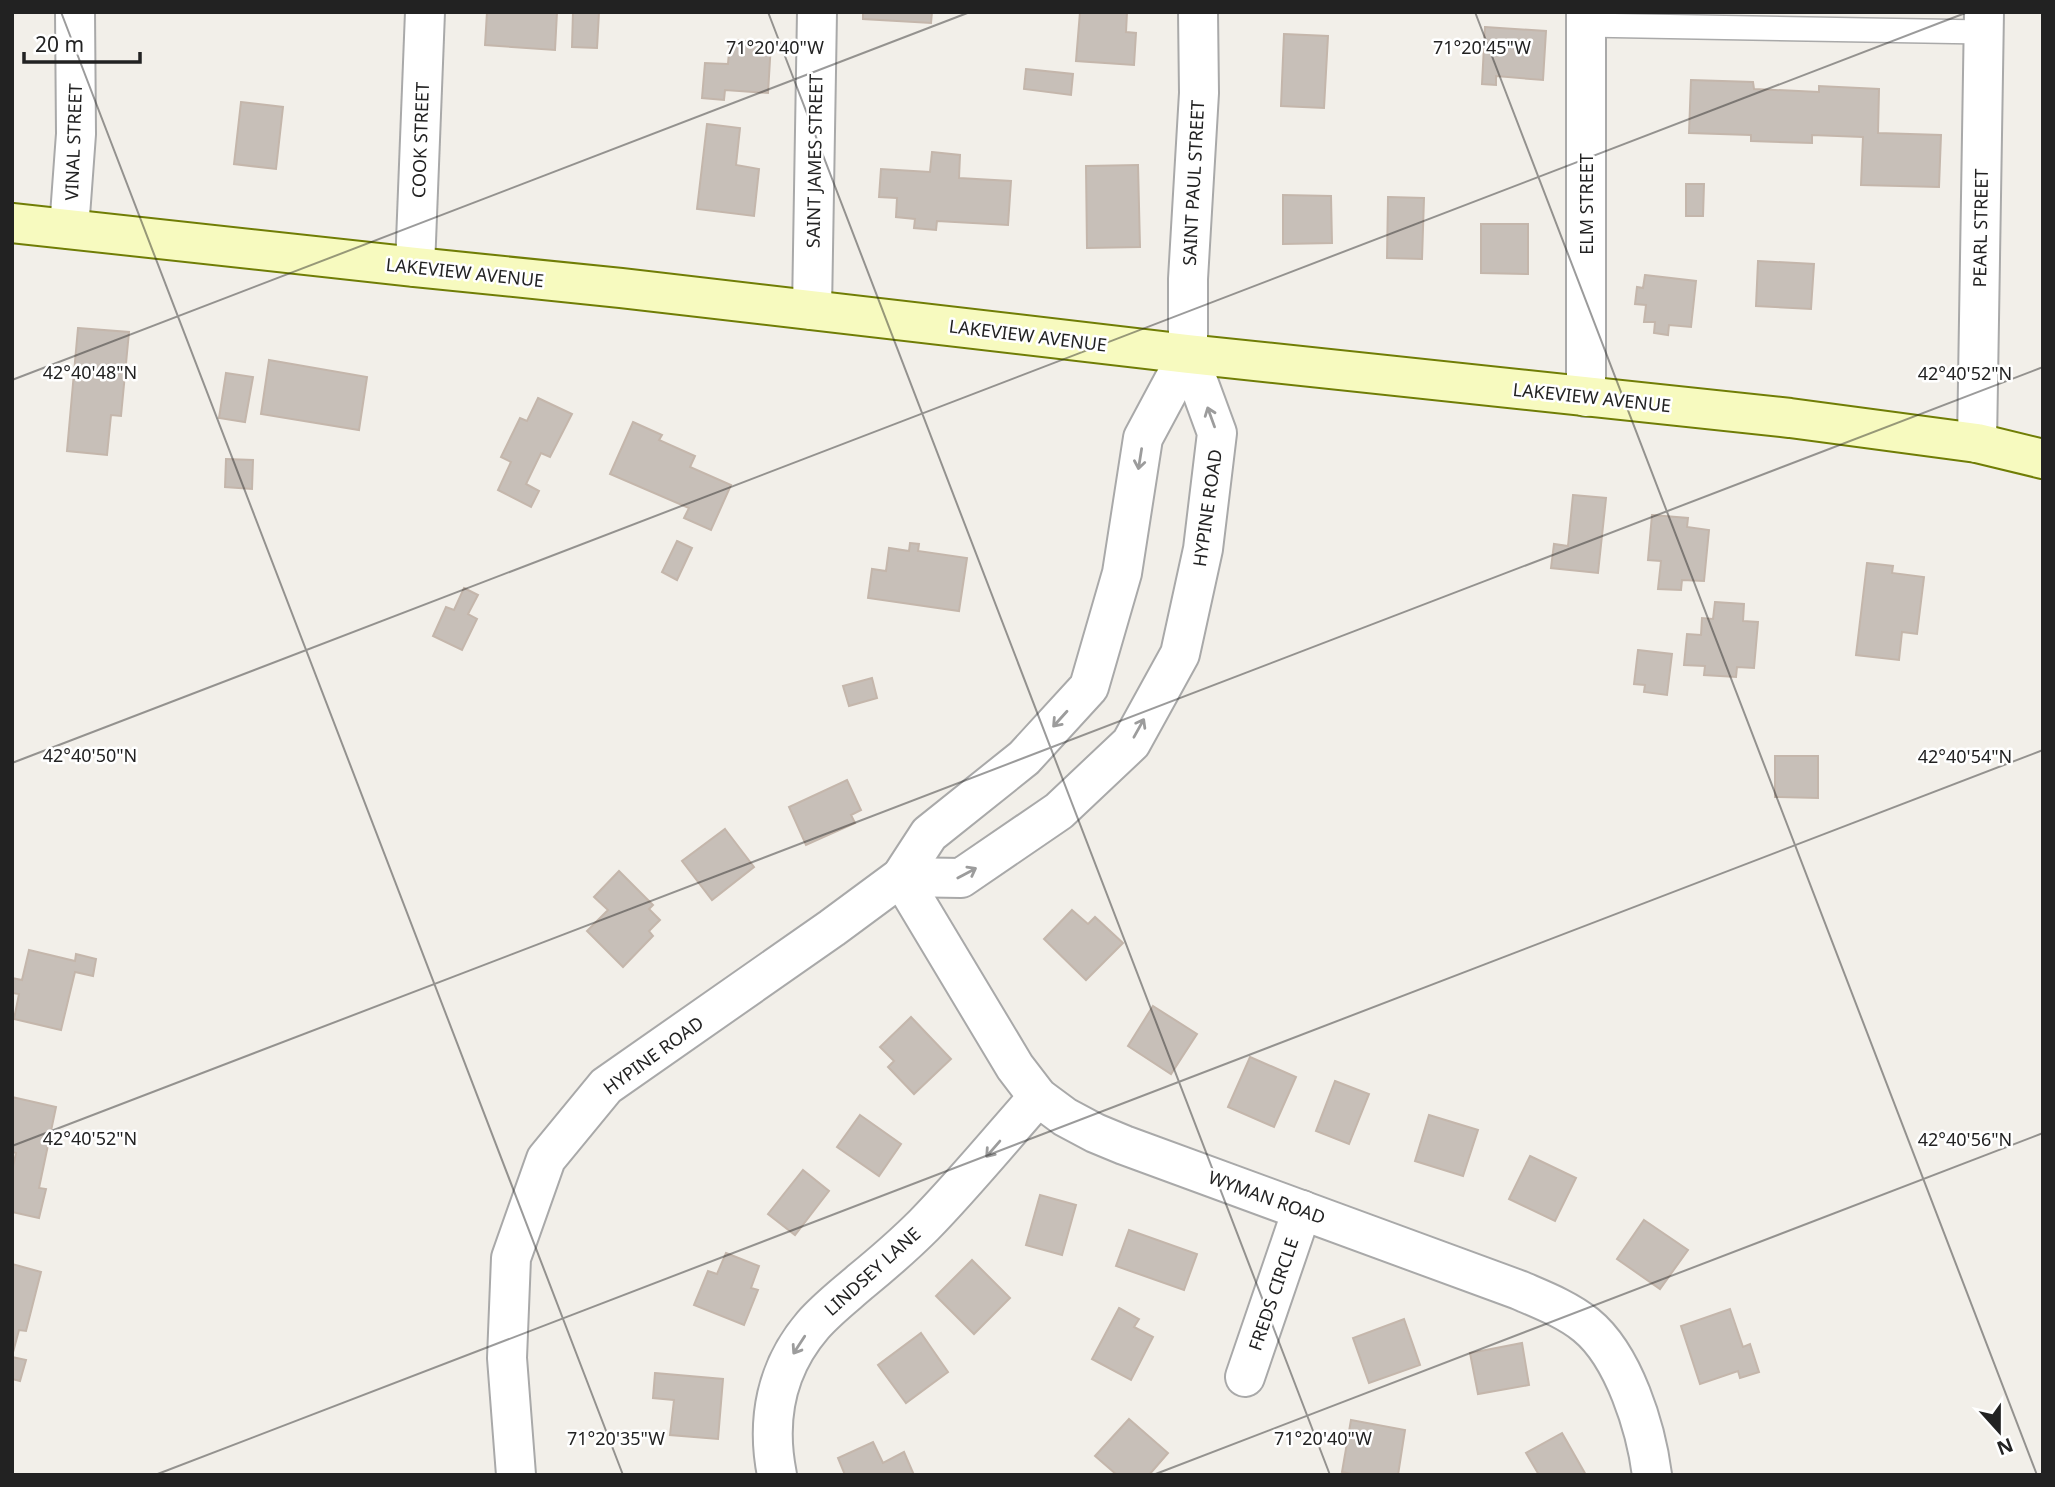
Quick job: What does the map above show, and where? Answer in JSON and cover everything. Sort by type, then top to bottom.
[{"type":"main road","name":"LAKEVIEW AVENUE","points":[[12,223],[1825,422],[1977,443],[2043,459]]},
{"type":"street","name":"VINAL STREET","points":[[69,229],[76,134],[75,12]]},
{"type":"street","name":"COOK STREET","points":[[415,267],[425,12]]},
{"type":"street","name":"SAINT JAMES STREET","points":[[812,310],[817,12]]},
{"type":"street","name":"SAINT PAUL STREET","points":[[1188,354],[1188,279],[1199,93],[1198,12]]},
{"type":"street","name":"ELM STREET","points":[[1586,18],[1586,397]]},
{"type":"street","name":"PEARL STREET","points":[[1977,443],[1984,22]]},
{"type":"street","name":"HYPINE ROAD","points":[[901,877],[961,878],[1059,811],[1132,743],[1180,654],[1203,549],[1217,433],[1188,354]]},
{"type":"street","name":"HYPINE ROAD","points":[[516,1475],[507,1358],[511,1258],[546,1159],[606,1086],[901,877],[929,834],[1024,758],[1089,687],[1122,573],[1143,438],[1188,354]]},
{"type":"street","name":"WYMAN ROAD","points":[[901,877],[1015,1067],[1038,1097],[1065,1117],[1095,1133],[1519,1290],[1557,1307],[1586,1326],[1608,1349],[1639,1417],[1652,1475]]},
{"type":"street","name":"LINDSEY LANE","points":[[777,1475],[772,1452],[776,1397],[784,1371],[797,1346],[813,1324],[923,1226],[1038,1097]]},
{"type":"street","name":"FREDS CIRCLE","points":[[1245,1377],[1302,1210]]},
{"type":"lane","points":[[1586,18],[1984,22]]},
{"type":"building","points":[[487,12],[557,12],[555,50],[485,45]]},
{"type":"building","points":[[573,12],[599,12],[597,48],[572,47]]},
{"type":"building","points":[[863,12],[932,12],[931,23],[863,19]]},
{"type":"building","points":[[1080,12],[1127,12],[1126,32],[1136,33],[1134,65],[1076,61]]},
{"type":"building","points":[[1485,27],[1546,31],[1543,80],[1496,76],[1496,85],[1482,84]]},
{"type":"building","points":[[1284,34],[1328,36],[1324,108],[1281,106]]},
{"type":"building","points":[[730,40],[771,43],[768,93],[725,90],[724,100],[702,98],[705,63],[728,64]]},
{"type":"building","points":[[1026,69],[1073,74],[1071,95],[1024,89]]},
{"type":"building","points":[[1691,80],[1753,82],[1754,89],[1819,92],[1819,86],[1879,89],[1878,133],[1941,135],[1939,187],[1861,185],[1863,137],[1812,135],[1812,143],[1751,141],[1751,135],[1689,133]]},
{"type":"building","points":[[241,102],[283,107],[276,169],[234,164]]},
{"type":"building","points":[[707,124],[740,128],[736,165],[759,169],[754,216],[697,209]]},
{"type":"building","points":[[932,152],[960,155],[959,178],[1011,181],[1008,225],[937,221],[936,230],[914,228],[915,219],[896,217],[897,198],[879,197],[881,169],[930,172]]},
{"type":"building","points":[[1138,165],[1140,247],[1087,248],[1086,166]]},
{"type":"building","points":[[1686,184],[1704,184],[1703,216],[1686,216]]},
{"type":"building","points":[[1283,195],[1331,196],[1332,243],[1283,244]]},
{"type":"building","points":[[1388,197],[1424,198],[1422,259],[1387,258]]},
{"type":"building","points":[[1481,224],[1528,224],[1528,274],[1481,273]]},
{"type":"building","points":[[1758,261],[1814,264],[1811,309],[1756,306]]},
{"type":"building","points":[[1645,275],[1696,281],[1691,327],[1669,325],[1668,335],[1654,333],[1655,322],[1644,322],[1646,305],[1635,304],[1637,287],[1643,288]]},
{"type":"building","points":[[78,328],[129,332],[121,416],[111,415],[107,455],[67,451]]},
{"type":"building","points":[[269,360],[367,377],[359,430],[261,414]]},
{"type":"building","points":[[226,373],[253,377],[245,422],[219,418]]},
{"type":"building","points":[[538,398],[572,414],[550,457],[541,453],[526,484],[539,491],[531,507],[498,490],[511,462],[501,457],[520,418],[527,421]]},
{"type":"building","points":[[633,422],[662,435],[659,440],[695,456],[690,467],[731,485],[711,530],[684,518],[689,508],[610,474]]},
{"type":"building","points":[[226,459],[253,460],[252,489],[225,487]]},
{"type":"building","points":[[1573,495],[1606,498],[1598,573],[1551,568],[1554,544],[1568,546]]},
{"type":"building","points":[[1652,515],[1688,518],[1687,527],[1709,530],[1704,581],[1682,580],[1681,590],[1658,589],[1661,561],[1648,560]]},
{"type":"building","points":[[677,541],[692,548],[677,580],[662,572]]},
{"type":"building","points":[[910,543],[919,544],[918,551],[967,558],[959,611],[868,598],[872,569],[886,571],[889,548],[909,551]]},
{"type":"building","points":[[1867,563],[1893,566],[1892,573],[1924,577],[1917,634],[1902,632],[1899,660],[1856,655]]},
{"type":"building","points":[[464,588],[478,595],[468,614],[477,619],[462,650],[433,636],[446,607],[454,610]]},
{"type":"building","points":[[1715,602],[1744,604],[1743,621],[1758,622],[1754,668],[1737,667],[1736,677],[1704,675],[1705,666],[1684,665],[1687,634],[1701,635],[1702,618],[1713,619]]},
{"type":"building","points":[[1638,650],[1672,654],[1667,695],[1644,692],[1645,685],[1634,684]]},
{"type":"building","points":[[872,678],[877,698],[849,706],[843,686]]},
{"type":"building","points":[[1775,756],[1818,756],[1818,798],[1775,797]]},
{"type":"building","points":[[847,780],[861,810],[851,815],[855,823],[806,845],[789,807]]},
{"type":"building","points":[[725,829],[754,867],[712,900],[682,861]]},
{"type":"building","points":[[619,871],[653,905],[649,909],[660,920],[649,931],[653,936],[623,967],[587,931],[608,910],[594,897]]},
{"type":"building","points":[[1072,910],[1088,924],[1095,917],[1123,943],[1086,980],[1044,939]]},
{"type":"building","points":[[29,950],[75,961],[76,954],[96,959],[93,976],[75,972],[61,1030],[14,1019],[19,994],[12,993],[12,978],[22,980]]},
{"type":"building","points":[[1153,1006],[1197,1034],[1171,1074],[1128,1046]]},
{"type":"building","points":[[911,1017],[951,1059],[914,1094],[888,1067],[894,1061],[880,1047]]},
{"type":"building","points":[[1250,1057],[1296,1077],[1274,1127],[1228,1107]]},
{"type":"building","points":[[1335,1081],[1369,1094],[1349,1144],[1316,1131]]},
{"type":"building","points":[[12,1097],[56,1107],[39,1188],[46,1189],[39,1218],[12,1212],[12,1171],[16,1153],[12,1152]]},
{"type":"building","points":[[860,1115],[901,1144],[879,1176],[837,1147]]},
{"type":"building","points":[[1429,1115],[1478,1130],[1463,1176],[1415,1161]]},
{"type":"building","points":[[1530,1156],[1576,1178],[1555,1221],[1509,1199]]},
{"type":"building","points":[[803,1170],[829,1191],[795,1235],[768,1214]]},
{"type":"building","points":[[1040,1195],[1076,1205],[1062,1255],[1026,1245]]},
{"type":"building","points":[[1644,1220],[1688,1250],[1660,1289],[1617,1259]]},
{"type":"building","points":[[1129,1230],[1197,1254],[1184,1290],[1116,1266]]},
{"type":"building","points":[[726,1253],[759,1266],[751,1288],[758,1290],[744,1325],[694,1305],[708,1271],[717,1274]]},
{"type":"building","points":[[972,1260],[1010,1298],[974,1334],[936,1296]]},
{"type":"building","points":[[12,1264],[41,1272],[26,1331],[19,1330],[12,1356]]},
{"type":"building","points":[[1119,1308],[1139,1319],[1134,1327],[1153,1337],[1131,1380],[1092,1359]]},
{"type":"building","points":[[1730,1309],[1743,1347],[1750,1344],[1759,1372],[1740,1378],[1738,1371],[1700,1384],[1681,1326]]},
{"type":"building","points":[[1404,1319],[1420,1365],[1369,1383],[1353,1338]]},
{"type":"building","points":[[921,1333],[948,1372],[906,1403],[878,1365]]},
{"type":"building","points":[[1522,1343],[1529,1385],[1478,1394],[1470,1353]]},
{"type":"building","points":[[12,1357],[26,1360],[20,1381],[12,1379]]},
{"type":"building","points":[[655,1373],[723,1379],[718,1439],[670,1435],[674,1400],[653,1398]]},
{"type":"building","points":[[1129,1419],[1168,1453],[1149,1475],[1117,1475],[1095,1456]]},
{"type":"building","points":[[1351,1420],[1405,1430],[1398,1475],[1356,1475],[1342,1472]]},
{"type":"building","points":[[1562,1433],[1586,1475],[1539,1475],[1526,1453]]},
{"type":"building","points":[[873,1442],[883,1463],[904,1452],[914,1475],[845,1475],[838,1458]]}]
